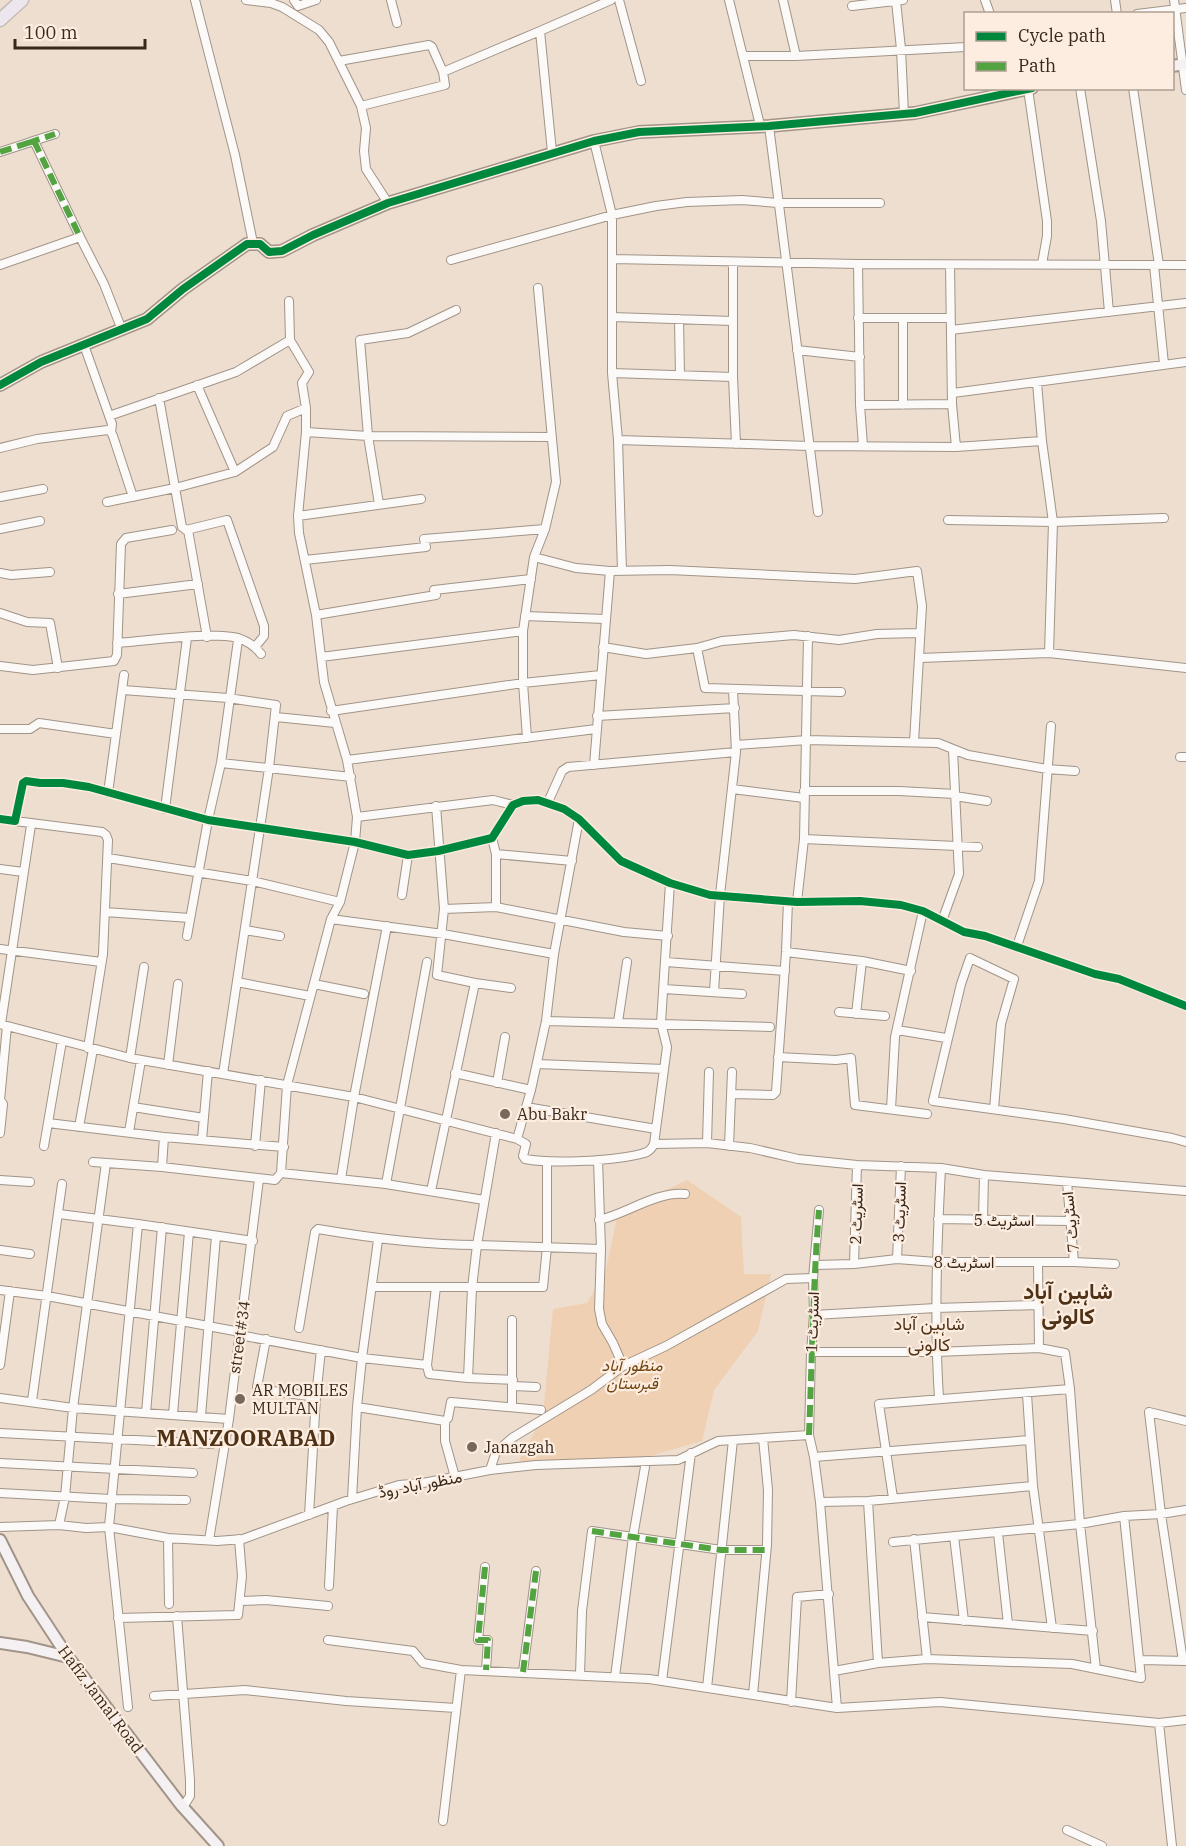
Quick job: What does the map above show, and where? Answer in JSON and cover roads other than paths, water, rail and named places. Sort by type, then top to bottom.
[{"type":"main road","points":[[0,20],[22,0]]},
{"type":"street","points":[[195,0],[235,155],[253,243]]},
{"type":"street","points":[[246,0],[271,3],[282,7],[319,30],[329,42],[361,106],[366,128],[364,151],[366,169],[388,203]]},
{"type":"street","points":[[294,0],[298,6],[316,0]]},
{"type":"street","points":[[391,0],[397,23]]},
{"type":"street","points":[[587,0],[591,10]]},
{"type":"street","points":[[444,72],[611,0]]},
{"type":"street","points":[[619,0],[641,81]]},
{"type":"street","points":[[729,0],[765,126],[778,203],[818,512]]},
{"type":"street","points":[[783,0],[796,56]]},
{"type":"street","points":[[852,6],[903,0]]},
{"type":"street","points":[[1174,0],[1180,65],[1186,90]]},
{"type":"street","points":[[896,1],[904,114]]},
{"type":"street","points":[[1156,12],[1186,8]]},
{"type":"street","points":[[540,31],[552,152]]},
{"type":"street","points":[[339,61],[431,45],[444,72],[445,85],[361,106]]},
{"type":"street","points":[[744,56],[796,56],[964,47]]},
{"type":"street","points":[[1030,90],[1047,221],[1042,264]]},
{"type":"street","points":[[1080,90],[1101,221],[1109,312]]},
{"type":"street","points":[[1133,90],[1157,265],[1158,306],[1164,364]]},
{"type":"street","points":[[0,385],[41,362],[147,319],[247,244],[260,244],[269,252],[282,251],[388,203],[552,152],[639,132],[765,126],[904,114],[1009,91]]},
{"type":"street","points":[[55,134],[0,152],[34,141],[104,284],[122,330]]},
{"type":"street","points":[[594,141],[612,215],[612,373],[618,440],[621,571]]},
{"type":"street","points":[[452,260],[612,215],[687,202],[742,200],[778,203],[880,203]]},
{"type":"street","points":[[0,265],[80,237]]},
{"type":"street","points":[[612,259],[950,265],[1186,265]]},
{"type":"street","points":[[733,262],[733,377],[736,444]]},
{"type":"street","points":[[858,264],[860,405],[863,446]]},
{"type":"street","points":[[950,265],[952,404],[956,447]]},
{"type":"street","points":[[527,738],[523,682],[523,631],[534,557],[545,529],[556,482],[538,288]]},
{"type":"street","points":[[93,1162],[162,1167],[275,1180],[281,1173],[288,1085],[331,919],[340,902],[356,842],[357,817],[351,777],[324,682],[316,615],[299,532],[298,516],[306,432],[306,408],[302,383],[309,370],[291,340],[288,301]]},
{"type":"street","points":[[951,330],[1186,303]]},
{"type":"street","points":[[379,504],[368,436],[360,340],[408,333],[456,310]]},
{"type":"street","points":[[612,317],[733,321]]},
{"type":"street","points":[[858,318],[950,318]]},
{"type":"street","points":[[903,318],[903,405]]},
{"type":"street","points":[[679,319],[680,375]]},
{"type":"street","points":[[109,416],[249,366],[291,340]]},
{"type":"street","points":[[84,345],[109,416],[111,432],[133,497]]},
{"type":"street","points":[[797,351],[860,357]]},
{"type":"street","points":[[952,393],[1186,362]]},
{"type":"street","points":[[612,373],[733,377]]},
{"type":"street","points":[[1037,383],[1053,522],[1049,653]]},
{"type":"street","points":[[197,385],[235,472]]},
{"type":"street","points":[[117,643],[207,637],[239,639],[258,650],[264,636],[264,627],[227,520],[188,530],[182,527],[159,398]]},
{"type":"street","points":[[860,405],[952,404]]},
{"type":"street","points":[[107,502],[175,488],[235,472],[273,447],[287,417],[306,408]]},
{"type":"street","points":[[0,447],[108,430],[111,432]]},
{"type":"street","points":[[306,432],[368,436],[552,437]]},
{"type":"street","points":[[618,440],[810,446],[956,447],[1042,441]]},
{"type":"street","points":[[0,496],[43,489]]},
{"type":"street","points":[[298,516],[421,499]]},
{"type":"street","points":[[948,520],[1053,522],[1164,518]]},
{"type":"street","points":[[0,529],[40,521]]},
{"type":"street","points":[[305,560],[426,546],[424,539],[545,529]]},
{"type":"street","points":[[0,666],[33,670],[114,661],[117,655],[118,594],[123,540],[172,530]]},
{"type":"street","points":[[188,530],[207,637]]},
{"type":"street","points":[[534,557],[576,568],[610,571],[670,570],[855,579],[917,571],[922,606],[914,742]]},
{"type":"street","points":[[1,571],[11,576],[50,572]]},
{"type":"street","points":[[594,765],[610,571]]},
{"type":"street","points":[[316,615],[436,595],[434,590],[531,579]]},
{"type":"street","points":[[118,594],[198,584]]},
{"type":"street","points":[[0,613],[27,622],[50,623],[58,668]]},
{"type":"street","points":[[525,616],[605,619]]},
{"type":"street","points":[[321,657],[523,631]]},
{"type":"street","points":[[603,647],[646,654],[698,648],[738,639],[794,635],[839,640],[877,634],[919,633]]},
{"type":"street","points":[[797,902],[804,839],[808,636]]},
{"type":"street","points":[[165,809],[187,638]]},
{"type":"street","points":[[186,936],[221,763],[228,698],[238,640]]},
{"type":"street","points":[[698,648],[705,688],[841,692]]},
{"type":"street","points":[[920,658],[1049,653],[1186,668]]},
{"type":"street","points":[[108,793],[124,675]]},
{"type":"street","points":[[331,711],[523,682],[601,675]]},
{"type":"street","points":[[714,992],[720,895],[736,748],[733,689]]},
{"type":"street","points":[[123,690],[228,698],[274,704],[276,708],[223,1074]]},
{"type":"street","points":[[597,716],[735,708]]},
{"type":"street","points":[[276,717],[335,723]]},
{"type":"street","points":[[0,729],[30,729],[39,723],[116,734]]},
{"type":"street","points":[[1017,946],[1039,881],[1051,726]]},
{"type":"street","points":[[347,760],[596,729]]},
{"type":"street","points":[[548,802],[564,768],[807,740],[942,743],[968,755],[1047,769],[1075,771]]},
{"type":"street","points":[[942,921],[959,877],[954,750]]},
{"type":"street","points":[[221,763],[351,777]]},
{"type":"street","points":[[15,821],[23,783],[28,780],[40,783],[72,784],[208,820],[356,842],[408,855],[438,851],[492,838],[513,805],[523,801],[538,800],[548,802],[579,819],[621,861],[670,883],[710,895],[797,902],[860,901],[901,905],[924,911],[964,932],[985,936],[1095,974],[1119,979],[1186,1006]]},
{"type":"street","points":[[732,789],[804,794],[899,791],[955,795],[987,801]]},
{"type":"street","points":[[357,817],[493,800],[513,805]]},
{"type":"street","points":[[436,806],[444,909],[437,975],[511,988]]},
{"type":"street","points":[[0,819],[31,825],[102,832],[108,840],[101,963],[79,1127]]},
{"type":"street","points":[[518,1139],[546,1021],[554,954],[579,819]]},
{"type":"street","points":[[0,1132],[3,1104],[0,1100],[3,1025],[11,950],[31,825]]},
{"type":"street","points":[[492,838],[496,854],[496,908]]},
{"type":"street","points":[[804,839],[978,847]]},
{"type":"street","points":[[496,854],[572,861]]},
{"type":"street","points":[[402,895],[408,855]]},
{"type":"street","points":[[108,858],[252,881],[340,902]]},
{"type":"street","points":[[0,869],[23,872]]},
{"type":"street","points":[[3,1025],[130,1058],[354,1097],[496,1133],[518,1139],[526,1144],[525,1159],[598,1160],[646,1153],[654,1144],[667,1047],[661,1023],[670,883]]},
{"type":"street","points":[[731,1094],[775,1094],[788,901]]},
{"type":"street","points":[[444,909],[496,908],[624,932],[668,936]]},
{"type":"street","points":[[891,1109],[894,1046],[924,911]]},
{"type":"street","points":[[105,912],[190,918]]},
{"type":"street","points":[[331,919],[443,934],[554,954]]},
{"type":"street","points":[[341,1179],[354,1097],[387,926]]},
{"type":"street","points":[[245,930],[280,936]]},
{"type":"street","points":[[0,949],[101,963]]},
{"type":"street","points":[[786,952],[862,961],[911,971]]},
{"type":"street","points":[[994,1109],[1001,1024],[1014,979],[970,958],[946,1038],[933,1101],[1161,1136],[1186,1142]]},
{"type":"street","points":[[856,1014],[862,961]]},
{"type":"street","points":[[386,1184],[427,962]]},
{"type":"street","points":[[618,1022],[627,962]]},
{"type":"street","points":[[666,962],[785,971]]},
{"type":"street","points":[[130,1058],[144,967]]},
{"type":"street","points":[[237,982],[310,996]]},
{"type":"street","points":[[431,1191],[475,983]]},
{"type":"street","points":[[168,1065],[178,984]]},
{"type":"street","points":[[314,984],[364,994]]},
{"type":"street","points":[[664,989],[742,994]]},
{"type":"street","points":[[838,1012],[885,1016]]},
{"type":"street","points":[[546,1021],[770,1028]]},
{"type":"street","points":[[897,1030],[946,1038]]},
{"type":"street","points":[[497,1083],[505,1038]]},
{"type":"street","points":[[44,1146],[62,1041]]},
{"type":"street","points":[[778,1056],[836,1060],[851,1058],[855,1105],[927,1113]]},
{"type":"street","points":[[129,1132],[141,1060]]},
{"type":"street","points":[[537,1064],[664,1069]]},
{"type":"street","points":[[202,1140],[208,1071]]},
{"type":"street","points":[[707,1143],[709,1072]]},
{"type":"street","points":[[729,1146],[732,1072]]},
{"type":"street","points":[[455,1073],[531,1090]]},
{"type":"street","points":[[255,1146],[261,1080]]},
{"type":"street","points":[[133,1107],[204,1118]]},
{"type":"street","points":[[526,1107],[656,1129]]},
{"type":"street","points":[[48,1123],[164,1137],[284,1147]]},
{"type":"street","points":[[468,1378],[472,1288],[483,1200],[496,1133]]},
{"type":"street","points":[[162,1167],[164,1137]]},
{"type":"street","points":[[654,1144],[707,1143],[750,1148],[798,1159],[857,1165],[941,1168],[1067,1182],[1186,1191]]},
{"type":"street","points":[[598,1160],[601,1249],[599,1310],[602,1324],[623,1366]]},
{"type":"street","points":[[372,1287],[543,1287],[547,1247],[547,1161]]},
{"type":"street","points":[[59,1525],[106,1163]]},
{"type":"street","name":"اسٹریٹ 2","points":[[854,1264],[857,1165]]},
{"type":"street","name":"اسٹریٹ 3","points":[[897,1259],[901,1166]]},
{"type":"street","points":[[939,1398],[936,1352],[936,1262],[941,1168]]},
{"type":"street","points":[[281,1173],[386,1184],[483,1200]]},
{"type":"street","points":[[983,1220],[984,1174]]},
{"type":"street","name":"street#34","points":[[210,1540],[229,1419],[260,1179]]},
{"type":"street","points":[[0,1180],[30,1182]]},
{"type":"street","name":"اسٹریٹ 7","points":[[1067,1182],[1074,1262]]},
{"type":"street","points":[[32,1401],[62,1184]]},
{"type":"street","points":[[599,1220],[670,1194],[685,1194]]},
{"type":"street","name":"اسٹریٹ 1","points":[[819,1210],[813,1278],[814,1315],[809,1435],[820,1502],[837,1708]]},
{"type":"street","points":[[59,1214],[253,1241]]},
{"type":"street","name":"اسٹریٹ 5","points":[[938,1220],[1070,1221]]},
{"type":"street","points":[[128,1707],[109,1527],[118,1410],[138,1224]]},
{"type":"street","points":[[146,1413],[162,1227]]},
{"type":"street","points":[[299,1328],[318,1229],[378,1239],[439,1245],[601,1249]]},
{"type":"street","points":[[173,1414],[189,1232]]},
{"type":"street","points":[[201,1416],[216,1236]]},
{"type":"street","points":[[352,1499],[357,1407],[378,1239]]},
{"type":"street","points":[[0,1250],[30,1254]]},
{"type":"street","name":"اسٹریٹ 8","points":[[815,1265],[854,1264],[897,1259],[936,1262],[1114,1264]]},
{"type":"street","points":[[1038,1262],[1039,1348]]},
{"type":"street","points":[[490,1470],[496,1452],[512,1437],[591,1390],[623,1366],[666,1346],[786,1279],[813,1278]]},
{"type":"street","points":[[436,1287],[427,1365],[429,1374],[536,1387]]},
{"type":"street","points":[[0,1290],[47,1296],[154,1316],[362,1358],[427,1365]]},
{"type":"street","points":[[0,1363],[3,1324],[10,1291]]},
{"type":"street","points":[[814,1315],[1038,1305]]},
{"type":"street","points":[[512,1320],[512,1406]]},
{"type":"street","points":[[266,1340],[258,1389],[316,1397]]},
{"type":"street","points":[[811,1352],[936,1352],[1039,1348],[1065,1353],[1096,1669]]},
{"type":"street","points":[[309,1515],[321,1350]]},
{"type":"street","points":[[893,1498],[879,1404],[1070,1389]]},
{"type":"street","points":[[1027,1394],[1033,1486],[1052,1628]]},
{"type":"street","points":[[0,1398],[73,1408],[229,1419]]},
{"type":"street","points":[[455,1477],[445,1442],[445,1421],[452,1402],[540,1410]]},
{"type":"street","points":[[357,1407],[445,1421]]},
{"type":"street","points":[[1141,1660],[1184,1661],[1161,1514],[1149,1412],[1186,1421]]},
{"type":"street","points":[[0,1432],[212,1444]]},
{"type":"street","name":"منظور آباد روڈ","points":[[0,1527],[59,1525],[86,1528],[109,1527],[168,1538],[239,1539],[399,1485],[536,1465],[678,1460],[718,1441],[809,1435]]},
{"type":"street","points":[[753,1695],[766,1550],[768,1490],[763,1438]]},
{"type":"street","points":[[707,1688],[733,1440]]},
{"type":"street","points":[[814,1457],[1030,1440]]},
{"type":"street","points":[[662,1681],[691,1453]]},
{"type":"street","points":[[615,1677],[633,1537],[646,1461]]},
{"type":"street","points":[[0,1463],[193,1473]]},
{"type":"street","points":[[820,1502],[868,1501],[1033,1486]]},
{"type":"street","points":[[0,1494],[186,1500]]},
{"type":"street","points":[[868,1501],[878,1663]]},
{"type":"street","points":[[329,1586],[333,1506]]},
{"type":"street","points":[[893,1542],[1038,1529],[1124,1516],[1186,1510]]},
{"type":"street","points":[[834,1671],[878,1663],[927,1659],[1072,1665],[1142,1678],[1124,1516]]},
{"type":"street","points":[[580,1675],[582,1611],[592,1531],[721,1550],[766,1550]]},
{"type":"street","points":[[998,1533],[1008,1624]]},
{"type":"street","points":[[954,1536],[964,1621]]},
{"type":"street","points":[[168,1538],[169,1604]]},
{"type":"street","points":[[118,1618],[238,1615],[242,1576],[239,1539]]},
{"type":"street","points":[[914,1539],[927,1659]]},
{"type":"street","name":"Hafiz Jamal Road","points":[[0,1540],[28,1596],[68,1657],[183,1807],[218,1846]]},
{"type":"street","points":[[485,1567],[478,1640],[488,1640],[486,1670]]},
{"type":"street","points":[[523,1672],[536,1570]]},
{"type":"street","points":[[790,1702],[798,1597],[829,1594]]},
{"type":"street","points":[[240,1601],[266,1600],[328,1606]]},
{"type":"street","points":[[1176,1601],[1186,1600]]},
{"type":"street","points":[[177,1616],[190,1780],[190,1796],[183,1807]]},
{"type":"street","points":[[922,1617],[1092,1631]]},
{"type":"street","points":[[328,1640],[413,1651],[423,1663],[461,1670],[662,1681],[837,1708],[940,1702],[1159,1723],[1186,1720]]},
{"type":"street","points":[[0,1643],[68,1657]]},
{"type":"street","points":[[443,1821],[461,1670]]},
{"type":"street","points":[[154,1696],[245,1690],[346,1701],[456,1708]]},
{"type":"street","points":[[1159,1723],[1172,1846]]},
{"type":"street","points":[[1067,1830],[1102,1846]]},
{"type":"place","name":"Abu Bakr","points":[[505,1114]]},
{"type":"place","name":"AR MOBILES MULTAN","points":[[240,1399]]},
{"type":"place","name":"Janazgah","points":[[472,1447]]},
{"type":"district","name":"شاہین آباد کالونی","points":[[1068,1302]]},
{"type":"district","name":"شاہین آباد کالونی","points":[[929,1333]]},
{"type":"district","name":"MANZOORABAD","points":[[246,1437]]},
{"type":"park label","name":"منظور آباد قبرستان","points":[[632,1374]]}]
